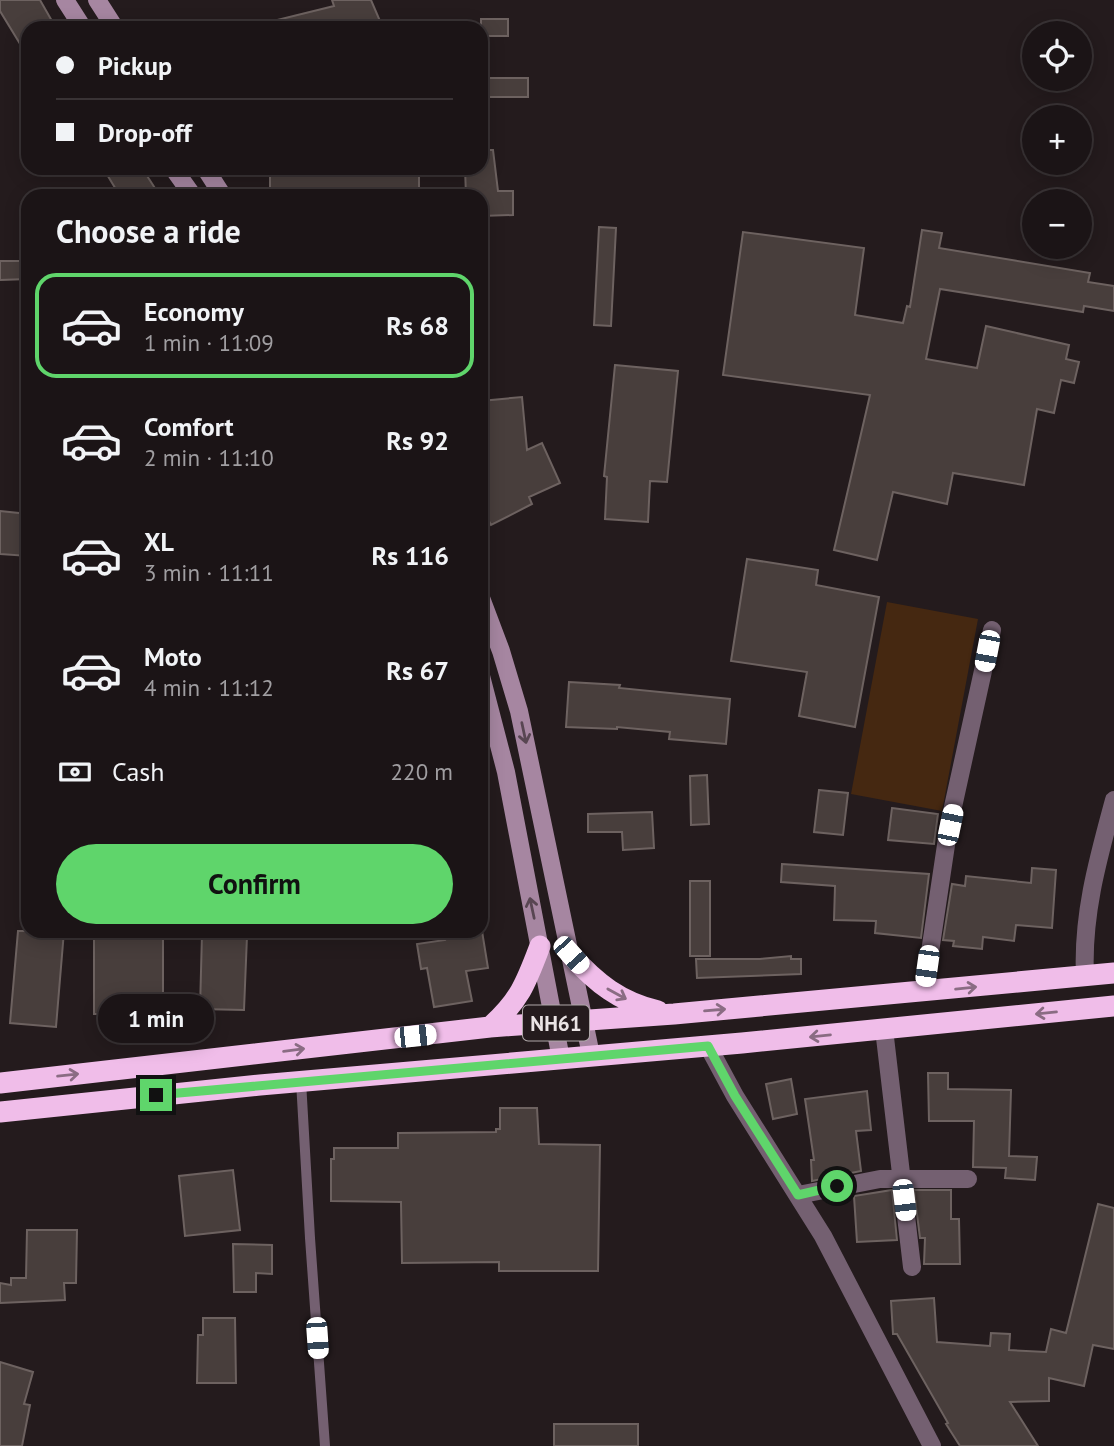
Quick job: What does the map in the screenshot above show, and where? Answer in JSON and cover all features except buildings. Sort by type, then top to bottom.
[{"type":"highway","points":[[490,1027],[518,999],[540,946]]},
{"type":"highway","points":[[571,955],[593,979],[617,995],[644,1007],[674,1014]]},
{"type":"highway","name":"NH61","points":[[0,1083],[490,1027],[674,1014],[1114,973]]},
{"type":"highway","name":"NH61","points":[[0,1112],[260,1085],[708,1046],[1114,1006]]},
{"type":"highway","points":[[256,1054],[260,1085]]},
{"type":"street","points":[[65,0],[78,21]]},
{"type":"street","points":[[97,0],[110,21]]},
{"type":"street","points":[[488,618],[512,687],[591,1055]]},
{"type":"street","points":[[924,992],[950,825],[992,630]]},
{"type":"street","points":[[488,685],[512,687]]},
{"type":"street","points":[[488,701],[506,772],[561,1059]]},
{"type":"street","points":[[1085,976],[1085,934],[1089,898],[1114,800]]},
{"type":"street","points":[[884,1029],[912,1266]]},
{"type":"street","points":[[708,1046],[735,1096],[823,1236],[932,1446]]},
{"type":"street","points":[[798,1195],[857,1182],[901,1178],[968,1179]]},
{"type":"lane","points":[[301,1082],[325,1446]]},
{"type":"shaded area","points":[[887,602],[978,619],[942,811],[851,794]]},
{"type":"route","points":[[156,1095],[708,1046],[735,1096],[798,1195],[837,1186]]}]
